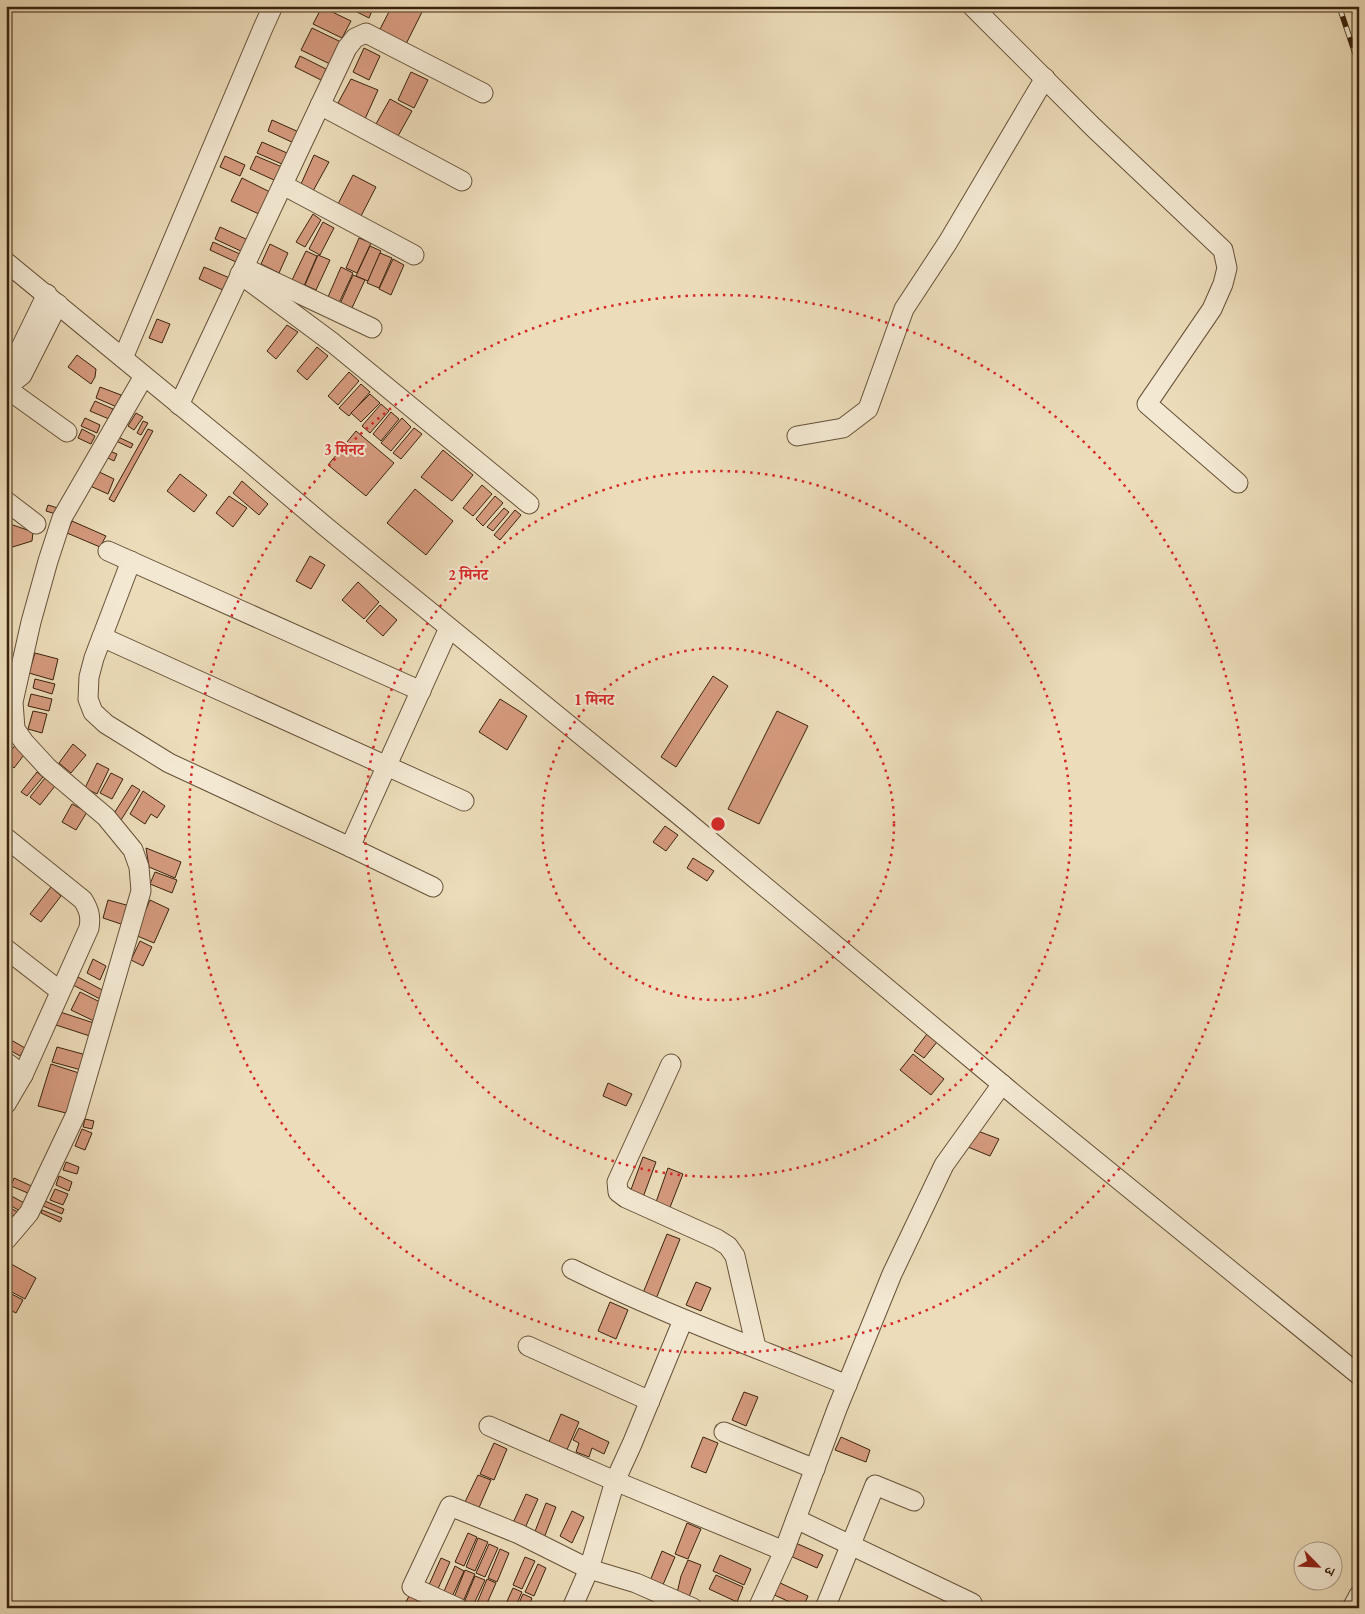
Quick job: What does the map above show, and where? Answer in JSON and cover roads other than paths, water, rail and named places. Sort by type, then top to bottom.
[{"type":"street","points":[[123,358],[273,6]]},
{"type":"street","points":[[972,6],[1093,127],[1223,250],[1227,268],[1223,284],[1212,309],[1147,404],[1238,483]]},
{"type":"street","points":[[180,405],[347,48],[355,38],[366,33],[484,93]]},
{"type":"street","points":[[797,436],[843,428],[868,409],[904,309],[948,242],[1044,78]]},
{"type":"street","points":[[320,105],[462,181]]},
{"type":"street","points":[[283,185],[414,255]]},
{"type":"street","points":[[6,262],[449,628],[679,815],[1002,1084],[1359,1375]]},
{"type":"street","points":[[242,271],[372,328]]},
{"type":"street","points":[[242,271],[529,504]]},
{"type":"street","points":[[52,299],[32,341],[22,375],[10,391],[67,432]]},
{"type":"street","points":[[6,1240],[30,1213],[76,1114],[141,891],[139,867],[133,850],[106,817],[48,768],[24,742],[15,729],[13,702],[31,622],[62,518],[144,376]]},
{"type":"street","points":[[6,501],[36,524]]},
{"type":"street","points":[[108,551],[421,691]]},
{"type":"street","points":[[131,561],[94,658],[89,677],[88,699],[93,712],[106,724],[169,763],[350,847],[433,888]]},
{"type":"street","points":[[350,847],[449,628]]},
{"type":"street","points":[[102,637],[464,801]]},
{"type":"street","points":[[6,838],[83,900],[91,916],[89,928],[24,1075],[6,1104]]},
{"type":"street","points":[[6,949],[60,991]]},
{"type":"street","points":[[6,1062],[24,1075]]},
{"type":"street","points":[[671,1064],[617,1182],[618,1192],[626,1198],[717,1239],[728,1246],[735,1256],[756,1347]]},
{"type":"street","points":[[758,1608],[784,1550],[814,1469],[892,1274],[944,1166],[1002,1084]]},
{"type":"street","points":[[572,1269],[683,1320],[756,1347],[847,1385]]},
{"type":"street","points":[[572,1608],[588,1568],[614,1481],[650,1401],[683,1320]]},
{"type":"street","points":[[528,1346],[650,1401]]},
{"type":"street","points":[[489,1426],[614,1481],[784,1550]]},
{"type":"street","points":[[724,1432],[814,1469]]},
{"type":"street","points":[[825,1608],[875,1485],[914,1501]]},
{"type":"street","points":[[458,1608],[412,1587],[450,1506],[519,1534],[588,1568],[636,1583],[693,1608]]},
{"type":"street","points":[[796,1519],[972,1603]]},
{"type":"street","points":[[1352,1608],[1359,1595]]},
{"type":"railway","points":[[1339,6],[1359,65]]},
{"type":"railway","points":[[1353,6],[1359,23]]}]
